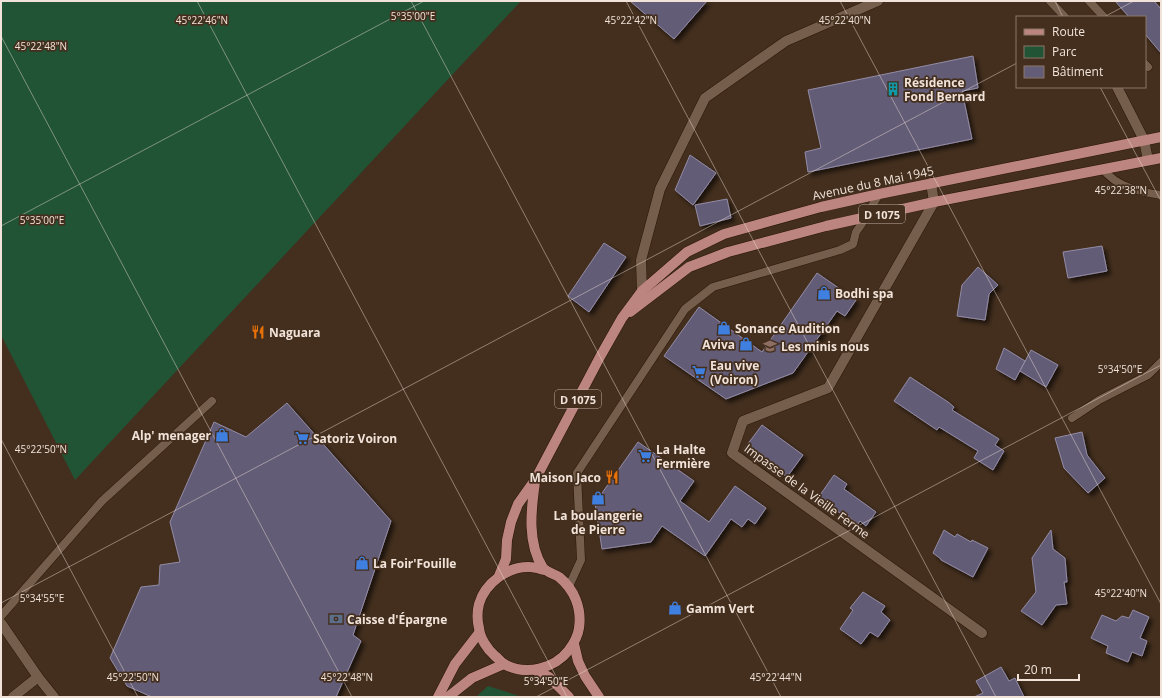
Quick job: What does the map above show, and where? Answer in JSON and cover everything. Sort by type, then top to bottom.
[{"type":"main road","name":"Avenue du 8 Mai 1945","points":[[535,480],[622,318],[642,291],[687,252],[724,234],[821,207],[931,183],[1161,137]]},
{"type":"main road","name":"Avenue du 8 Mai 1945","points":[[622,318],[689,267],[728,252],[826,226],[934,202],[1161,158]]},
{"type":"main road","name":"D 1075","points":[[535,480],[531,511],[532,538],[544,570]]},
{"type":"main road","name":"D 1075","points":[[499,576],[506,558],[507,540],[511,522],[518,504],[535,480]]},
{"type":"main road","points":[[529,567],[544,570],[558,576],[569,586],[576,600],[580,614],[579,630],[574,644],[564,656],[550,665],[535,670],[519,669],[504,664],[488,650],[479,632],[477,618],[479,603],[484,593],[499,576],[513,569],[529,567]]},
{"type":"main road","points":[[438,697],[455,664],[479,632]]},
{"type":"main road","points":[[574,644],[578,661],[598,697]]},
{"type":"main road","points":[[448,697],[472,678],[504,664]]},
{"type":"main road","points":[[535,670],[549,677],[569,697]]},
{"type":"street","points":[[642,291],[641,260],[660,189],[705,98],[786,42],[878,1]]},
{"type":"street","points":[[1117,88],[1144,140],[1148,160]]},
{"type":"street","points":[[931,183],[934,202]]},
{"type":"street","name":"Impasse de la Vieille Ferme","points":[[934,202],[828,388],[743,421],[732,453],[982,634]]},
{"type":"street","points":[[1,623],[38,677],[54,697]]},
{"type":"street","points":[[13,697],[38,677]]},
{"type":"lane","points":[[1050,1],[1064,16]]},
{"type":"lane","points":[[1089,1],[1103,16]]},
{"type":"lane","points":[[1103,169],[1108,176],[1122,184],[1144,192],[1161,195]]},
{"type":"lane","points":[[569,586],[581,560],[577,473],[685,309],[713,287],[840,250],[853,244],[856,232],[879,194]]},
{"type":"lane","points":[[1072,418],[1099,400],[1148,375],[1161,362]]},
{"type":"lane","points":[[1,616],[102,501],[212,401]]},
{"type":"green space","points":[[1,1],[521,1],[75,480],[1,335]]},
{"type":"green space","points":[[488,686],[522,697],[476,697]]},
{"type":"building","points":[[630,1],[707,1],[674,39]]},
{"type":"building","points":[[1115,1],[1154,1],[1161,9],[1161,53],[1146,35],[1146,16],[1128,16]]},
{"type":"building","points":[[973,56],[978,88],[962,91],[972,139],[808,172],[805,152],[821,148],[808,90]]},
{"type":"building","points":[[690,155],[716,173],[693,205],[675,190]]},
{"type":"building","points":[[727,199],[731,218],[700,226],[695,205]]},
{"type":"building","points":[[604,243],[626,257],[589,312],[568,296]]},
{"type":"building","points":[[1102,246],[1107,271],[1068,278],[1063,252]]},
{"type":"building","points":[[978,267],[998,285],[989,294],[985,320],[957,316],[962,285]]},
{"type":"building","points":[[817,273],[856,300],[845,316],[837,311],[793,373],[726,399],[664,356],[699,307],[762,352]]},
{"type":"building","points":[[1004,348],[1025,361],[1015,380],[996,369]]},
{"type":"building","points":[[1031,350],[1058,365],[1046,387],[1020,371]]},
{"type":"building","points":[[910,377],[948,402],[954,407],[952,410],[999,439],[995,445],[1004,451],[993,470],[974,458],[978,451],[939,427],[937,430],[894,401]]},
{"type":"building","points":[[287,403],[391,521],[353,635],[361,641],[336,697],[152,697],[127,686],[110,658],[141,587],[159,585],[160,565],[180,562],[170,522],[214,422],[246,437]]},
{"type":"building","points":[[762,425],[803,455],[787,477],[773,466],[771,468],[744,449]]},
{"type":"building","points":[[1082,432],[1087,455],[1105,478],[1088,493],[1064,468],[1055,438]]},
{"type":"building","points":[[638,442],[694,481],[680,501],[709,522],[735,486],[766,508],[755,524],[748,519],[742,527],[731,519],[705,556],[662,526],[651,542],[602,549],[595,503]]},
{"type":"building","points":[[834,475],[847,484],[844,489],[876,512],[866,526],[860,521],[858,524],[844,513],[843,515],[818,498]]},
{"type":"building","points":[[944,530],[955,537],[957,534],[971,542],[972,540],[988,548],[973,577],[941,560],[933,553]]},
{"type":"building","points":[[1051,530],[1053,549],[1065,558],[1067,582],[1064,582],[1067,604],[1056,605],[1042,625],[1021,611],[1036,592],[1032,558]]},
{"type":"building","points":[[863,592],[885,606],[881,612],[890,620],[878,637],[870,632],[861,644],[840,629],[853,610],[850,608]]},
{"type":"building","points":[[1133,610],[1149,617],[1140,638],[1147,641],[1142,656],[1132,652],[1128,662],[1106,653],[1108,646],[1091,638],[1102,615],[1116,621],[1122,616],[1129,618]]},
{"type":"building","points":[[1001,667],[1009,681],[1015,678],[1024,697],[974,697],[983,693],[976,681]]},
{"type":"place","name":"Résidence Fond Bernard","points":[[893,89]]},
{"type":"place","name":"Bodhi spa","points":[[824,293]]},
{"type":"place","name":"Sonance Audition","points":[[724,328]]},
{"type":"place","name":"Naguara","points":[[258,332]]},
{"type":"place","name":"Aviva","points":[[746,344]]},
{"type":"place","name":"Les minis nous","points":[[770,346]]},
{"type":"place","name":"Eau vive (Voiron)","points":[[699,372]]},
{"type":"place","name":"Alp' menager","points":[[222,435]]},
{"type":"place","name":"Satoriz Voiron","points":[[302,438]]},
{"type":"place","name":"La Halte Fermière","points":[[645,456]]},
{"type":"place","name":"Maison Jaco","points":[[612,477]]},
{"type":"place","name":"La boulangerie de Pierre","points":[[598,498]]},
{"type":"place","name":"La Foir'Fouille","points":[[362,563]]},
{"type":"place","name":"Gamm Vert","points":[[675,608]]},
{"type":"place","name":"Caisse d'Épargne","points":[[336,619]]}]
